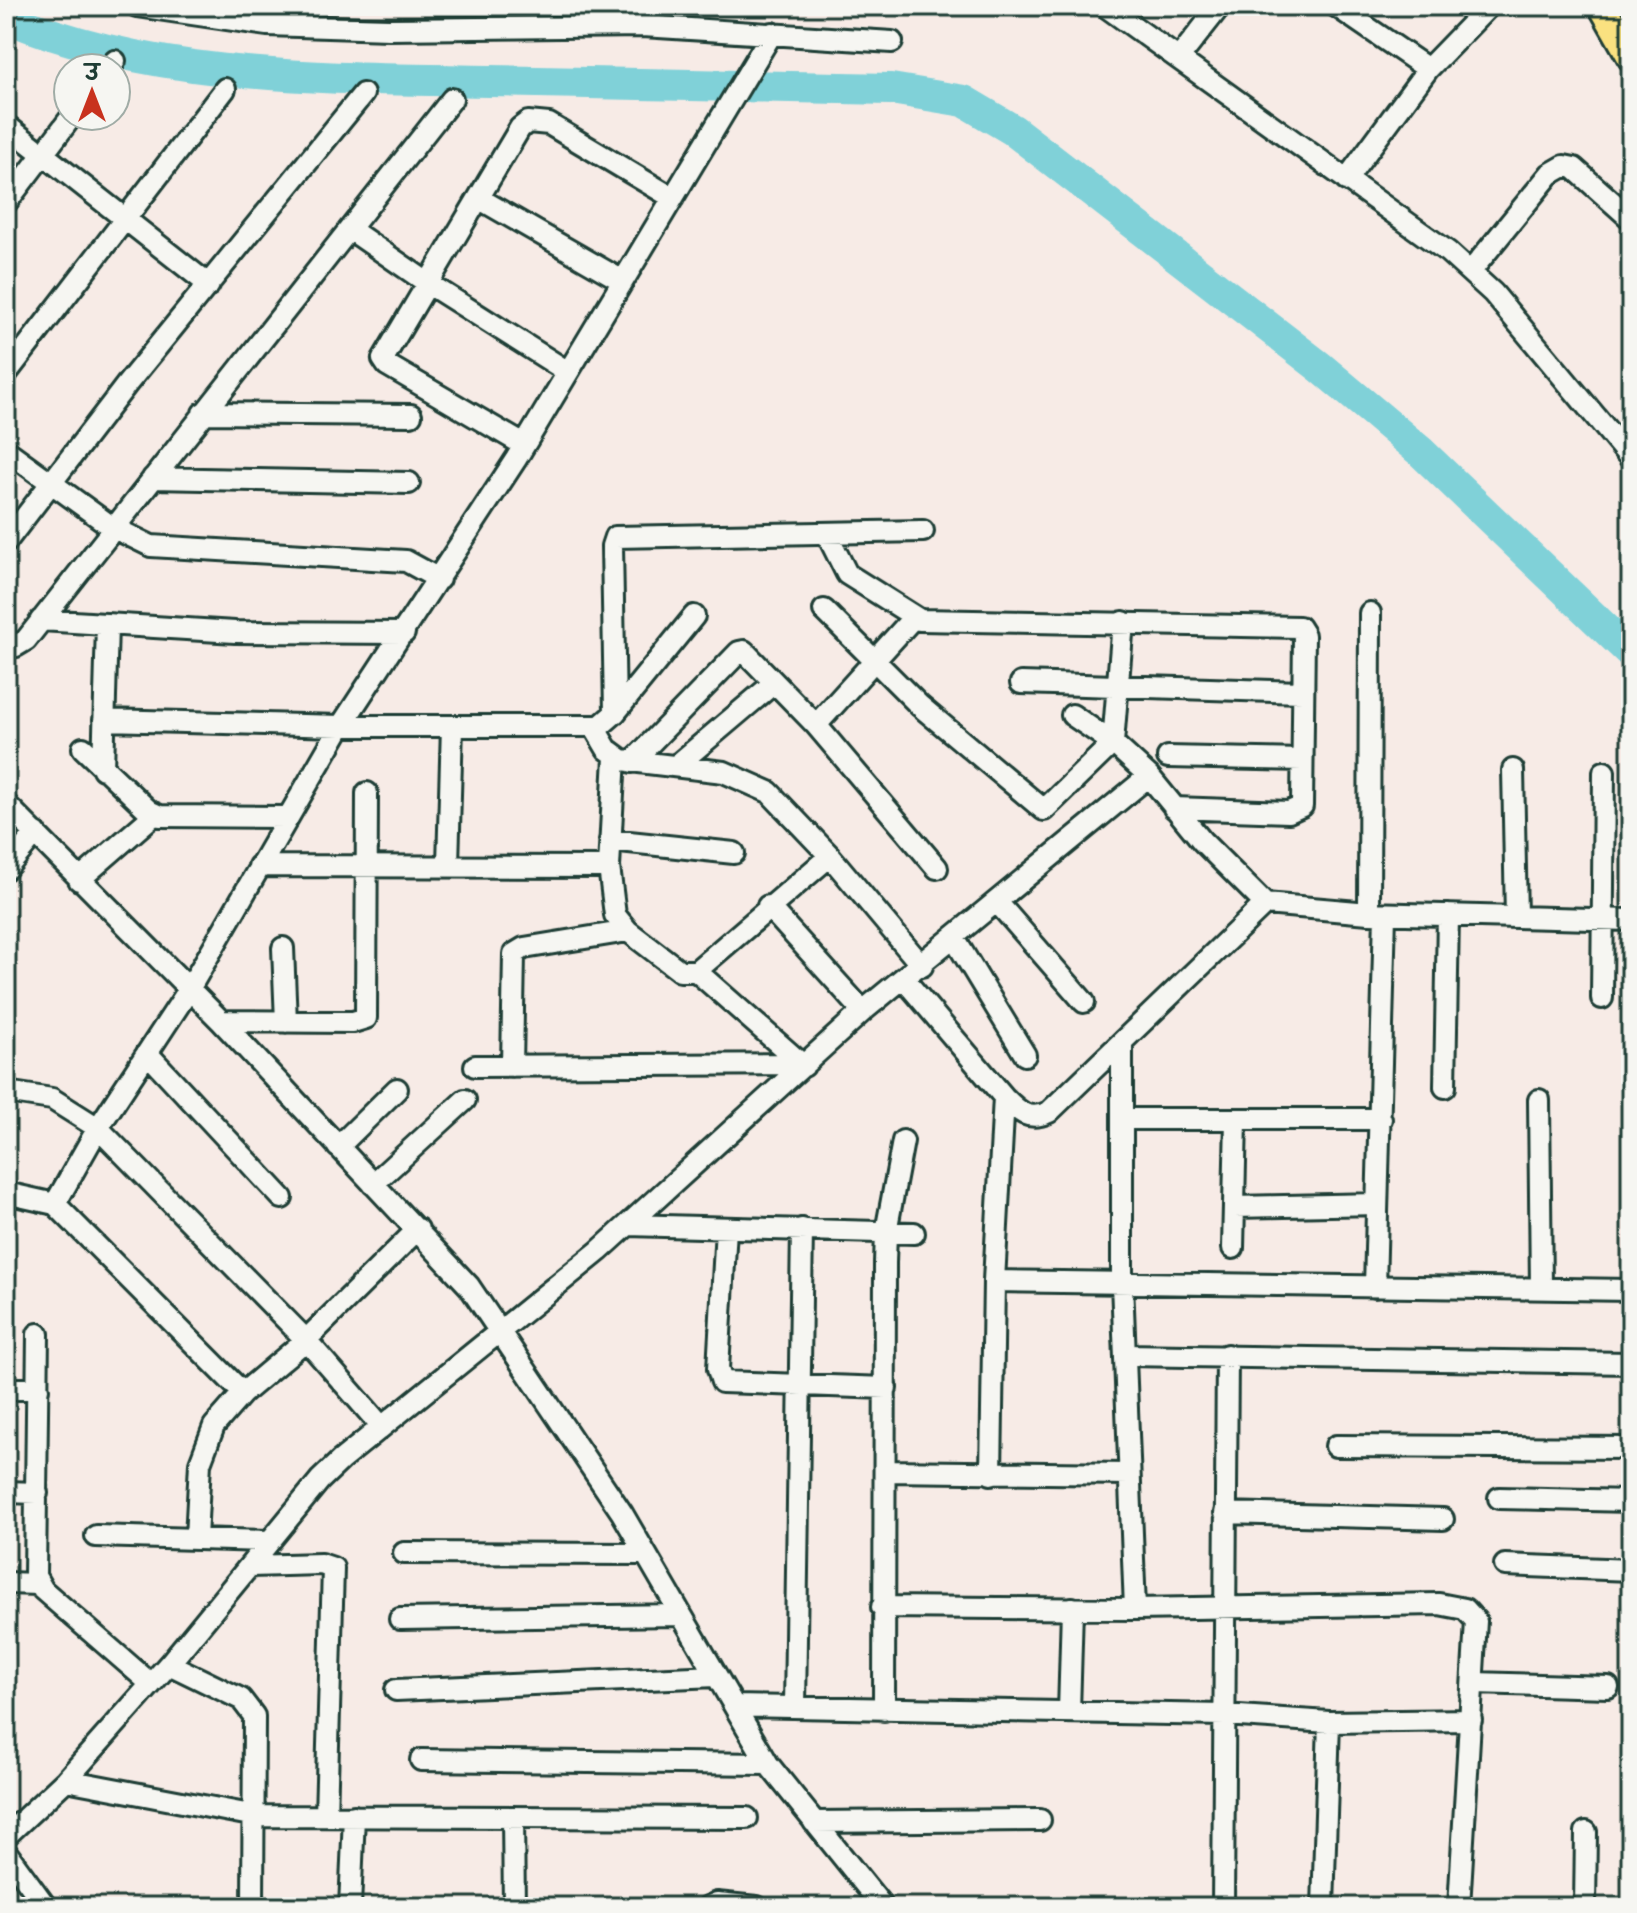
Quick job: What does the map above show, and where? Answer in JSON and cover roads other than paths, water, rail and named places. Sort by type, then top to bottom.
[{"type":"main road","points":[[1602,6],[1631,57]]},
{"type":"street","points":[[137,6],[267,25],[389,29],[643,26],[892,42]]},
{"type":"street","points":[[1105,6],[1471,271],[1631,459]]},
{"type":"street","points":[[1179,58],[1220,6]]},
{"type":"street","points":[[1336,6],[1428,69]]},
{"type":"street","points":[[1346,180],[1428,69],[1489,6]]},
{"type":"street","points":[[55,1204],[98,1128],[188,991],[341,726],[524,445],[772,33]]},
{"type":"street","points":[[6,374],[225,89]]},
{"type":"street","points":[[6,542],[363,94]]},
{"type":"street","points":[[6,639],[22,645],[452,99]]},
{"type":"street","points":[[524,445],[384,363],[385,353],[520,128],[539,121],[673,198]]},
{"type":"street","points":[[6,125],[209,285]]},
{"type":"street","points":[[6,203],[60,132]]},
{"type":"street","points":[[1471,271],[1550,174],[1564,166],[1574,168],[1631,219]]},
{"type":"street","points":[[480,199],[621,280]]},
{"type":"street","points":[[351,230],[429,284],[568,372]]},
{"type":"street","points":[[203,413],[411,415]]},
{"type":"street","points":[[6,450],[50,485],[136,541],[173,548],[406,561],[439,579]]},
{"type":"street","points":[[153,478],[409,483]]},
{"type":"street","points":[[615,713],[612,546],[615,537],[923,531]]},
{"type":"street","points":[[827,534],[847,574],[914,617],[928,621],[1299,627],[1304,635],[1303,800],[1295,811],[1174,808]]},
{"type":"street","points":[[824,610],[872,662],[1038,808],[1052,805],[1113,743],[1123,622]]},
{"type":"street","points":[[1370,613],[1381,1119],[1375,1287]]},
{"type":"street","points":[[104,720],[341,726],[594,727],[615,713],[694,616]]},
{"type":"street","points":[[816,725],[914,617]]},
{"type":"street","points":[[41,620],[235,632],[404,633]]},
{"type":"street","points":[[103,769],[107,624]]},
{"type":"street","points":[[803,1065],[696,971],[680,971],[628,931],[615,915],[609,867],[610,840],[623,759],[739,652],[746,653],[816,725],[937,868]]},
{"type":"street","points":[[677,765],[774,683]]},
{"type":"street","points":[[1021,683],[1302,692]]},
{"type":"street","points":[[1072,715],[1113,743],[1149,776],[1174,808],[1265,904],[1377,913],[1631,920]]},
{"type":"street","points":[[448,864],[452,726]]},
{"type":"street","points":[[594,727],[623,759],[724,772],[756,784],[780,802],[830,856],[922,966]]},
{"type":"street","points":[[83,748],[155,814],[287,817]]},
{"type":"street","points":[[1168,757],[1302,760]]},
{"type":"street","points":[[1513,770],[1516,917]]},
{"type":"street","points":[[1602,998],[1604,772]]},
{"type":"street","points":[[6,1836],[66,1780],[169,1664],[320,1480],[381,1426],[628,1225],[863,1011],[922,966],[1149,776]]},
{"type":"street","points":[[221,1021],[353,1022],[366,1018],[367,793]]},
{"type":"street","points":[[6,804],[221,1021],[469,1286],[622,1513],[768,1764],[883,1907]]},
{"type":"street","points":[[79,880],[155,814]]},
{"type":"street","points":[[6,869],[36,833]]},
{"type":"street","points":[[610,840],[734,853]]},
{"type":"street","points":[[696,971],[768,906],[830,856]]},
{"type":"street","points":[[259,866],[448,864],[609,867]]},
{"type":"street","points":[[997,902],[1084,1002]]},
{"type":"street","points":[[903,978],[1004,1097],[1021,1114],[1039,1117],[1049,1112],[1265,904]]},
{"type":"street","points":[[768,906],[863,1011]]},
{"type":"street","points":[[1445,1087],[1448,915]]},
{"type":"street","points":[[512,1066],[514,954],[524,948],[628,931]]},
{"type":"street","points":[[954,938],[1025,1055]]},
{"type":"street","points":[[283,948],[286,1022]]},
{"type":"street","points":[[1122,1043],[1122,1283],[1135,1609]]},
{"type":"street","points":[[147,1053],[282,1198]]},
{"type":"street","points":[[475,1066],[803,1065]]},
{"type":"street","points":[[338,1147],[397,1089]]},
{"type":"street","points":[[6,1092],[52,1099],[98,1128],[306,1340],[381,1426]]},
{"type":"street","points":[[991,1474],[994,1281],[1004,1097]]},
{"type":"street","points":[[373,1184],[465,1100]]},
{"type":"street","points":[[1539,1100],[1541,1288]]},
{"type":"street","points":[[1122,1119],[1381,1119]]},
{"type":"street","points":[[1233,1248],[1236,1119]]},
{"type":"street","points":[[884,1710],[882,1607],[886,1232],[903,1141]]},
{"type":"street","points":[[6,1193],[55,1204],[243,1393]]},
{"type":"street","points":[[1234,1207],[1377,1204]]},
{"type":"street","points":[[628,1225],[914,1233]]},
{"type":"street","points":[[726,1228],[719,1376],[727,1383],[886,1388]]},
{"type":"street","points":[[196,1538],[202,1450],[214,1426],[243,1393],[306,1340],[418,1229]]},
{"type":"street","points":[[795,1707],[802,1229]]},
{"type":"street","points":[[994,1281],[1631,1290]]},
{"type":"street","points":[[38,1334],[35,1576],[38,1584],[151,1684]]},
{"type":"street","points":[[1125,1355],[1631,1363]]},
{"type":"street","points":[[1223,1907],[1227,1355]]},
{"type":"street","points":[[6,1389],[38,1389]]},
{"type":"street","points":[[1336,1446],[1631,1448]]},
{"type":"street","points":[[885,1471],[1128,1474]]},
{"type":"street","points":[[6,1492],[37,1493]]},
{"type":"street","points":[[1499,1498],[1631,1501]]},
{"type":"street","points":[[1225,1513],[1443,1519]]},
{"type":"street","points":[[96,1536],[269,1541]]},
{"type":"street","points":[[404,1553],[644,1554]]},
{"type":"street","points":[[250,1566],[321,1564],[333,1568],[326,1816]]},
{"type":"street","points":[[1505,1565],[1631,1570]]},
{"type":"street","points":[[6,1583],[38,1584]]},
{"type":"street","points":[[882,1607],[1135,1609],[1457,1605],[1476,1621],[1459,1907]]},
{"type":"street","points":[[1069,1712],[1072,1608]]},
{"type":"street","points":[[400,1619],[679,1615]]},
{"type":"street","points":[[169,1664],[249,1706],[256,1727],[253,1907]]},
{"type":"street","points":[[396,1690],[716,1676]]},
{"type":"street","points":[[1474,1683],[1608,1687]]},
{"type":"street","points":[[735,1706],[1224,1715],[1329,1722],[1471,1720]]},
{"type":"street","points":[[1323,1907],[1329,1722]]},
{"type":"street","points":[[421,1760],[768,1764]]},
{"type":"street","points":[[66,1780],[256,1816],[747,1818]]},
{"type":"street","points":[[350,1907],[354,1816]]},
{"type":"street","points":[[513,1817],[514,1907]]},
{"type":"street","points":[[814,1822],[1040,1820]]},
{"type":"street","points":[[1585,1907],[1586,1832]]},
{"type":"street","points":[[6,1852],[46,1907]]},
{"type":"street","points":[[708,1907],[717,1903],[757,1907]]},
{"type":"waterway","points":[[6,17],[63,38],[122,54],[244,72],[368,79],[891,89],[964,101],[1013,130],[1320,367],[1421,452],[1631,653]]}]
